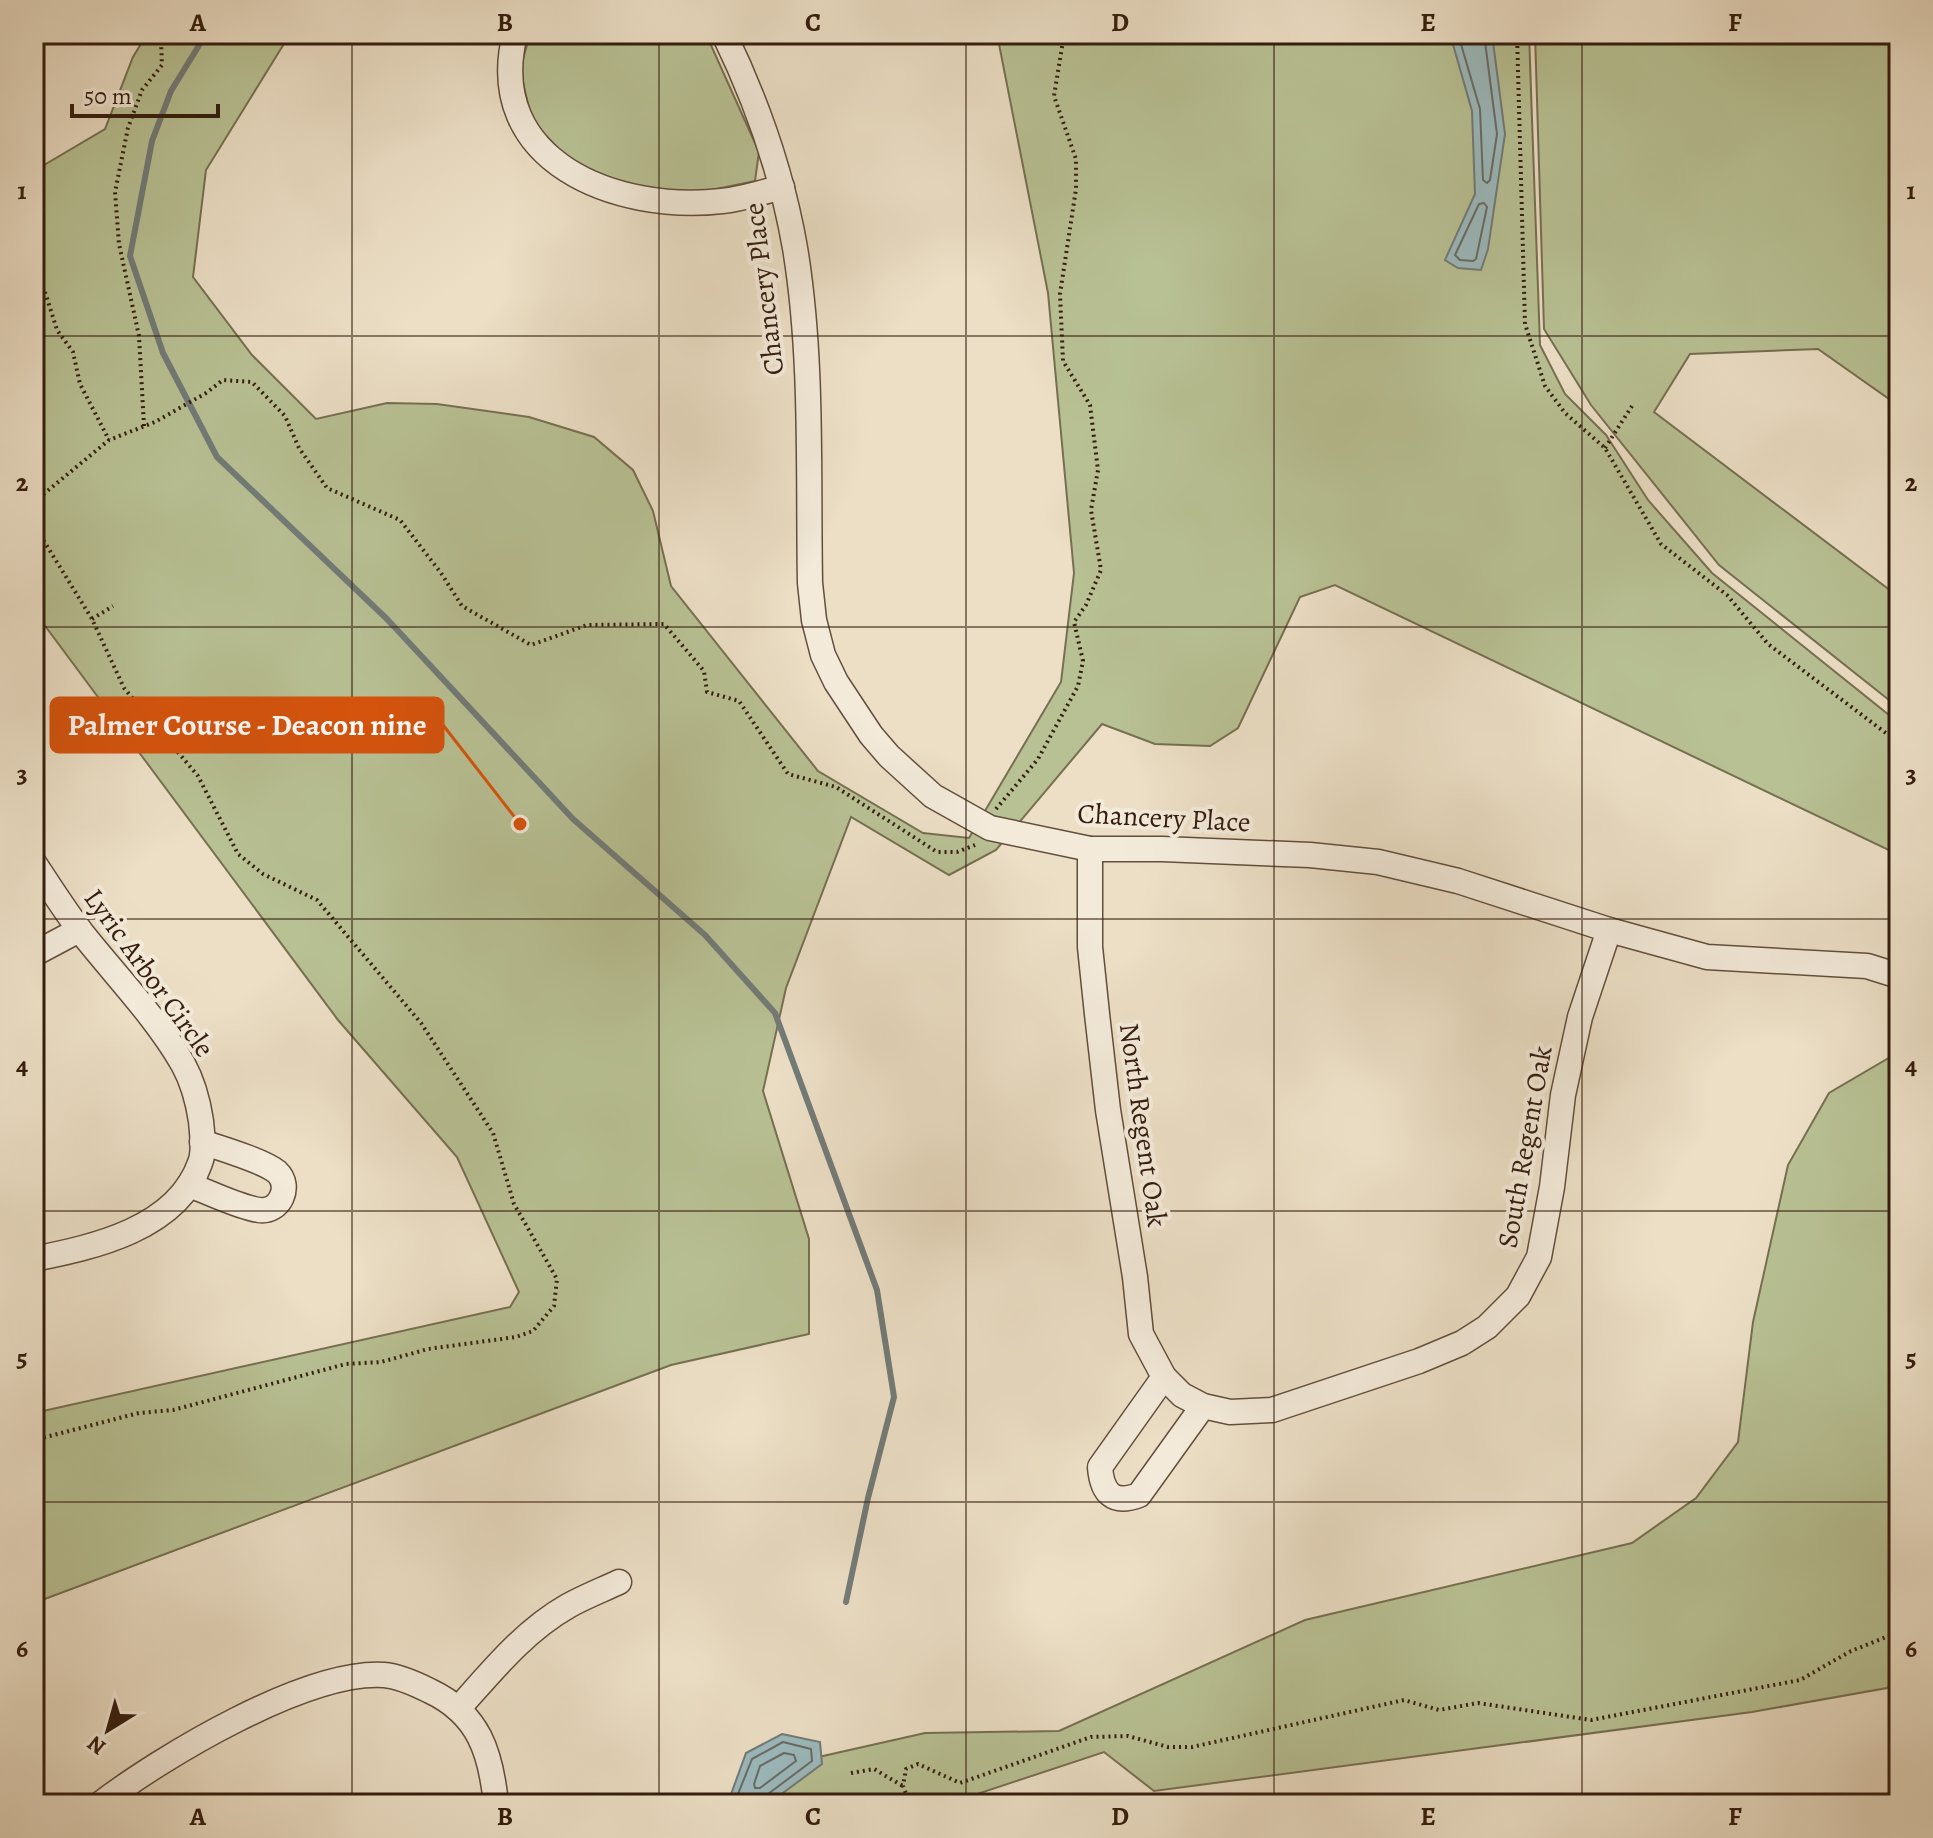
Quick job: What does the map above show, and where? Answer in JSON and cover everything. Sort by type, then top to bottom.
[{"type":"street","points":[[515,34],[509,61],[510,93],[519,121],[540,148],[559,165],[591,183],[674,202],[723,201],[782,187]]},
{"type":"street","name":"Chancery Place","points":[[724,34],[761,116],[782,187],[795,247],[804,324],[813,608],[823,655],[857,717],[889,756],[933,796],[990,828],[1090,849],[1310,855],[1378,862],[1458,881],[1609,930],[1707,957],[1867,966],[1899,976]]},
{"type":"street","name":"North Regent Oak","points":[[1090,849],[1090,947],[1108,1110],[1141,1334],[1164,1377],[1193,1400]]},
{"type":"street","name":"Lyric Arbor Circle","points":[[34,863],[79,930],[157,1026],[183,1064],[198,1099],[202,1142],[202,1161],[189,1185],[162,1213],[132,1232],[34,1259]]},
{"type":"street","points":[[34,954],[79,930]]},
{"type":"street","name":"South Regent Oak","points":[[1193,1400],[1230,1412],[1272,1410],[1419,1361],[1462,1343],[1487,1327],[1518,1296],[1539,1257],[1552,1187],[1563,1095],[1580,1017],[1609,930]]},
{"type":"street","name":"Chancery Place","points":[[1867,966],[1899,957]]},
{"type":"street","points":[[189,1185],[260,1210],[274,1207],[283,1196],[283,1182],[275,1170],[202,1142]]},
{"type":"street","points":[[1164,1377],[1100,1467],[1104,1488],[1114,1497],[1125,1500],[1139,1495],[1193,1400]]},
{"type":"street","points":[[458,1709],[513,1648],[539,1625],[567,1607],[619,1582]]},
{"type":"street","points":[[100,1804],[189,1745],[280,1701],[320,1684],[350,1677],[386,1675],[440,1695],[477,1730],[489,1756],[496,1804]]},
{"type":"path","points":[[144,426],[139,336],[119,244],[115,192],[128,128],[142,90],[162,65],[161,42],[164,34]]},
{"type":"path","points":[[1517,34],[1525,324],[1545,386],[1565,413],[1605,448],[1661,544],[1727,595],[1768,644],[1899,743]]},
{"type":"path","points":[[45,292],[57,330],[73,352],[80,384],[109,440]]},
{"type":"path","points":[[34,502],[109,440],[155,422],[206,393]]},
{"type":"path","points":[[1605,448],[1632,406]]},
{"type":"path","points":[[34,525],[92,619],[124,688],[198,776],[238,854],[263,874],[317,900],[421,1023],[456,1081],[493,1133],[514,1204],[557,1279],[554,1306],[533,1331],[516,1337],[428,1349],[381,1362],[346,1364],[173,1410],[139,1413],[34,1440]]},
{"type":"path","points":[[92,619],[113,606]]},
{"type":"path","points":[[910,1804],[903,1786],[906,1769],[918,1764],[960,1783],[1091,1737],[1128,1736],[1168,1747],[1192,1747],[1404,1700],[1439,1710],[1478,1703],[1591,1720],[1800,1680],[1851,1651],[1899,1632]]},
{"type":"path","points":[[851,1773],[874,1769],[903,1786]]},
{"type":"green space","points":[[147,34],[290,34],[206,170],[193,277],[252,355],[316,419],[387,403],[437,404],[529,417],[594,437],[633,470],[653,511],[671,586],[818,771],[923,833],[969,838],[1061,682],[1074,573],[1048,293],[997,34],[1529,34],[1540,345],[1565,394],[1606,435],[1648,500],[1712,573],[1899,723],[1899,855],[1335,585],[1300,597],[1238,728],[1210,746],[1155,744],[1102,724],[996,850],[949,875],[851,817],[786,988],[763,1091],[809,1239],[809,1334],[671,1365],[34,1603],[34,1413],[510,1307],[519,1292],[457,1157],[338,1020],[34,611],[34,171],[105,129],[133,57]]},
{"type":"green space","points":[[530,34],[706,34],[759,152],[755,181],[702,192],[651,189],[609,179],[572,163],[532,121],[520,70]]},
{"type":"green space","points":[[1535,34],[1899,34],[1899,406],[1818,349],[1690,354],[1654,412],[1899,597],[1899,708],[1719,565],[1591,405],[1544,329]]},
{"type":"green space","points":[[1899,1052],[1899,1673],[1887,1688],[1752,1712],[1154,1791],[1104,1752],[947,1804],[740,1804],[792,1763],[925,1733],[1059,1731],[1305,1620],[1632,1543],[1696,1498],[1738,1442],[1753,1322],[1788,1165],[1829,1093]]},
{"type":"water","points":[[1450,34],[1492,34],[1505,134],[1488,249],[1481,270],[1458,268],[1445,260],[1475,194],[1472,111]]},
{"type":"water","points":[[782,1734],[820,1742],[822,1764],[768,1804],[723,1804],[730,1797],[746,1753]]},
{"type":"waterway","points":[[206,34],[171,91],[152,141],[130,256],[163,353],[217,457],[387,619],[573,819],[705,935],[775,1013],[877,1290],[894,1397],[846,1602]]},
{"type":"place","name":"Palmer Course - Deacon nine","points":[[520,824]]}]
